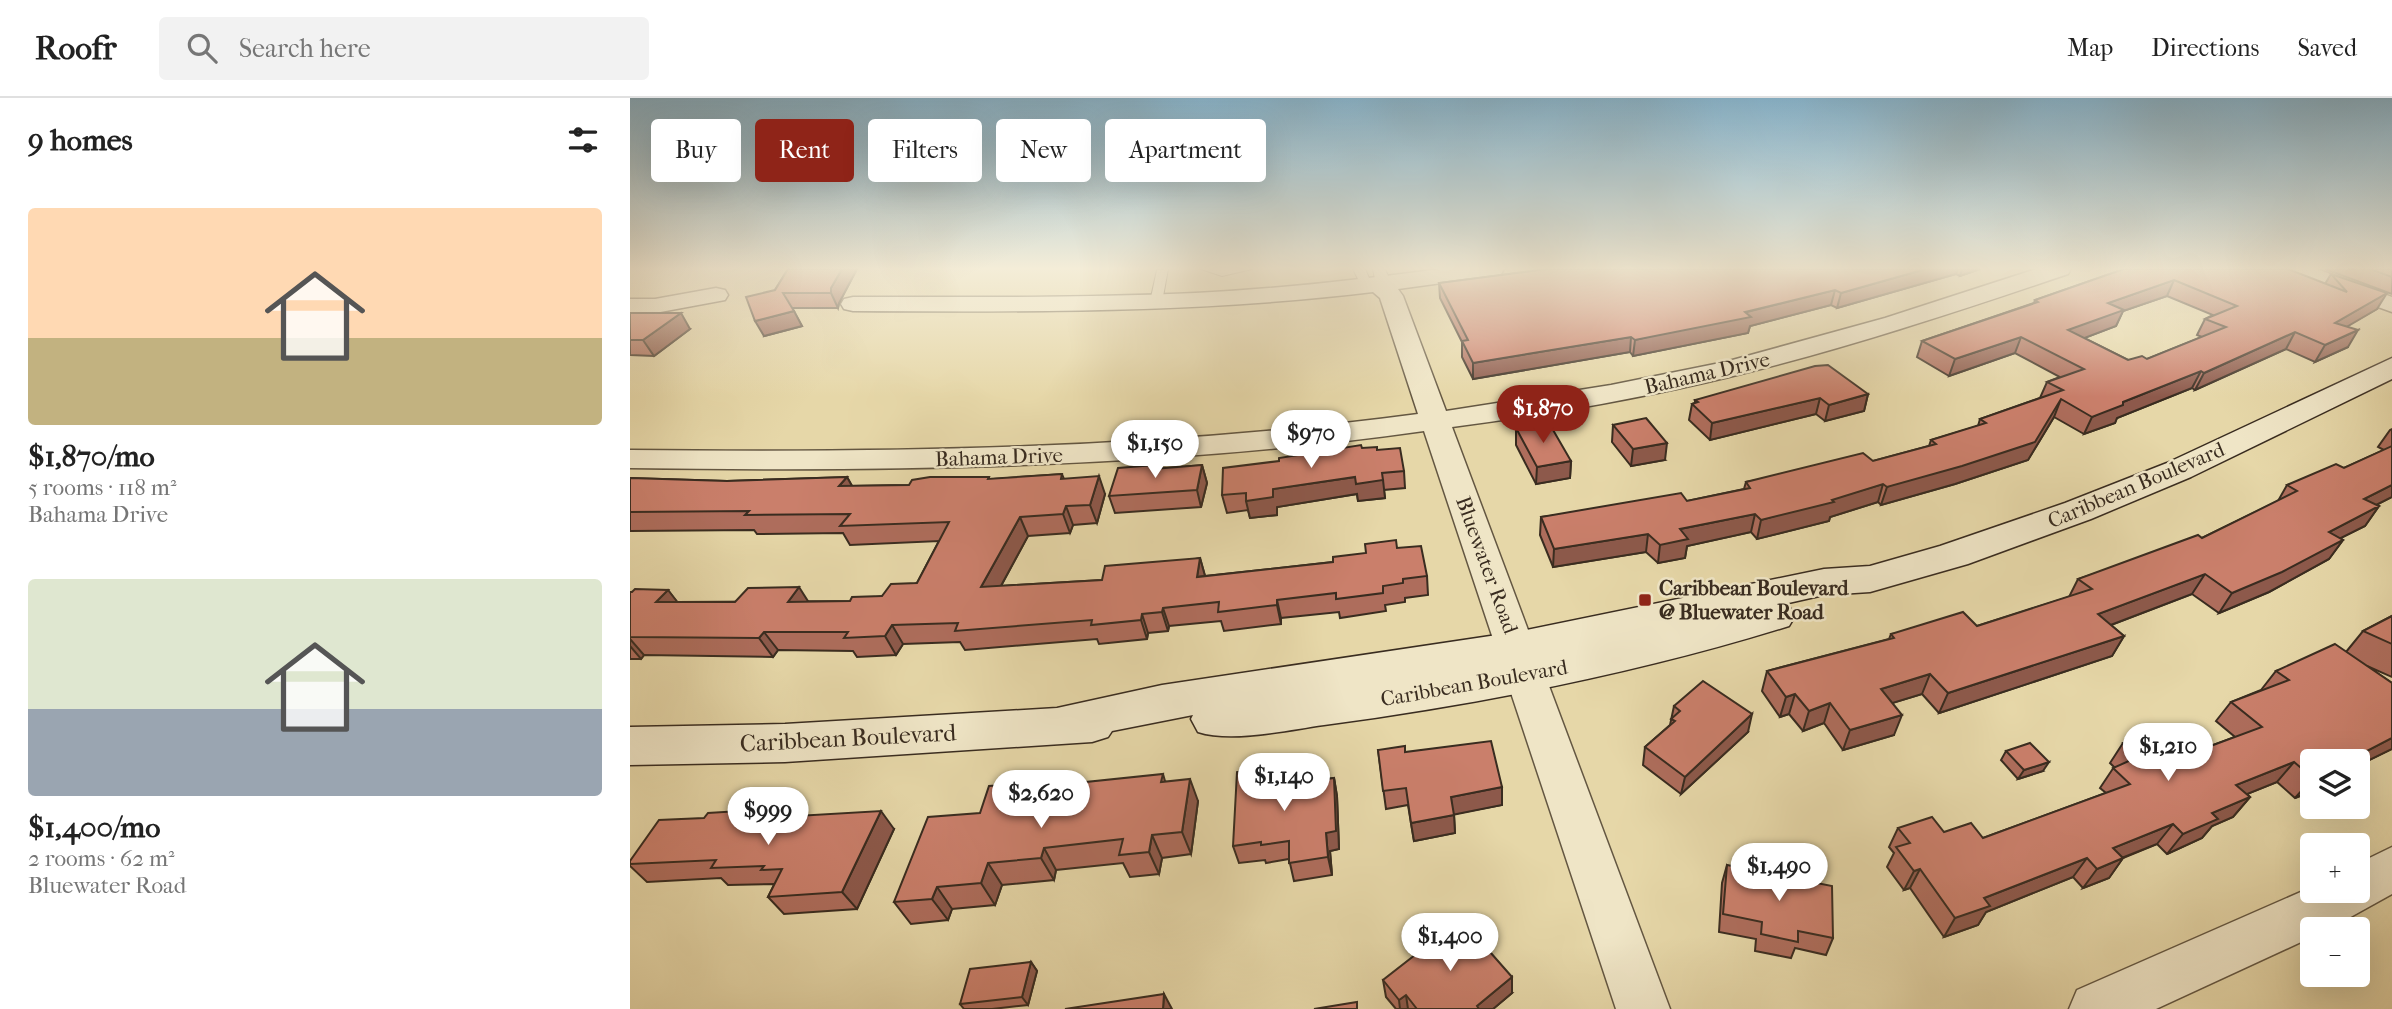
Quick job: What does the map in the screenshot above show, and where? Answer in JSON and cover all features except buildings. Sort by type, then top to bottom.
[{"type":"street","name":"Bluewater Road","points":[[1397,312],[1643,1009]]},
{"type":"street","name":"Bahama Drive","points":[[630,459],[863,460],[1074,455],[1292,438],[1437,420],[1614,393],[1779,357],[1936,312]]},
{"type":"street","name":"Caribbean Boulevard","points":[[630,746],[854,739],[1066,723],[1153,725],[1308,710],[1522,662],[1726,631],[1841,596],[1870,579],[1985,544],[2124,493],[2179,470],[2392,367]]},
{"type":"street","points":[[2370,881],[2392,869]]},
{"type":"street","points":[[2096,1009],[2330,903]]},
{"type":"place","name":"Caribbean Boulevard @ Bluewater Road","points":[[1645,600]]}]
